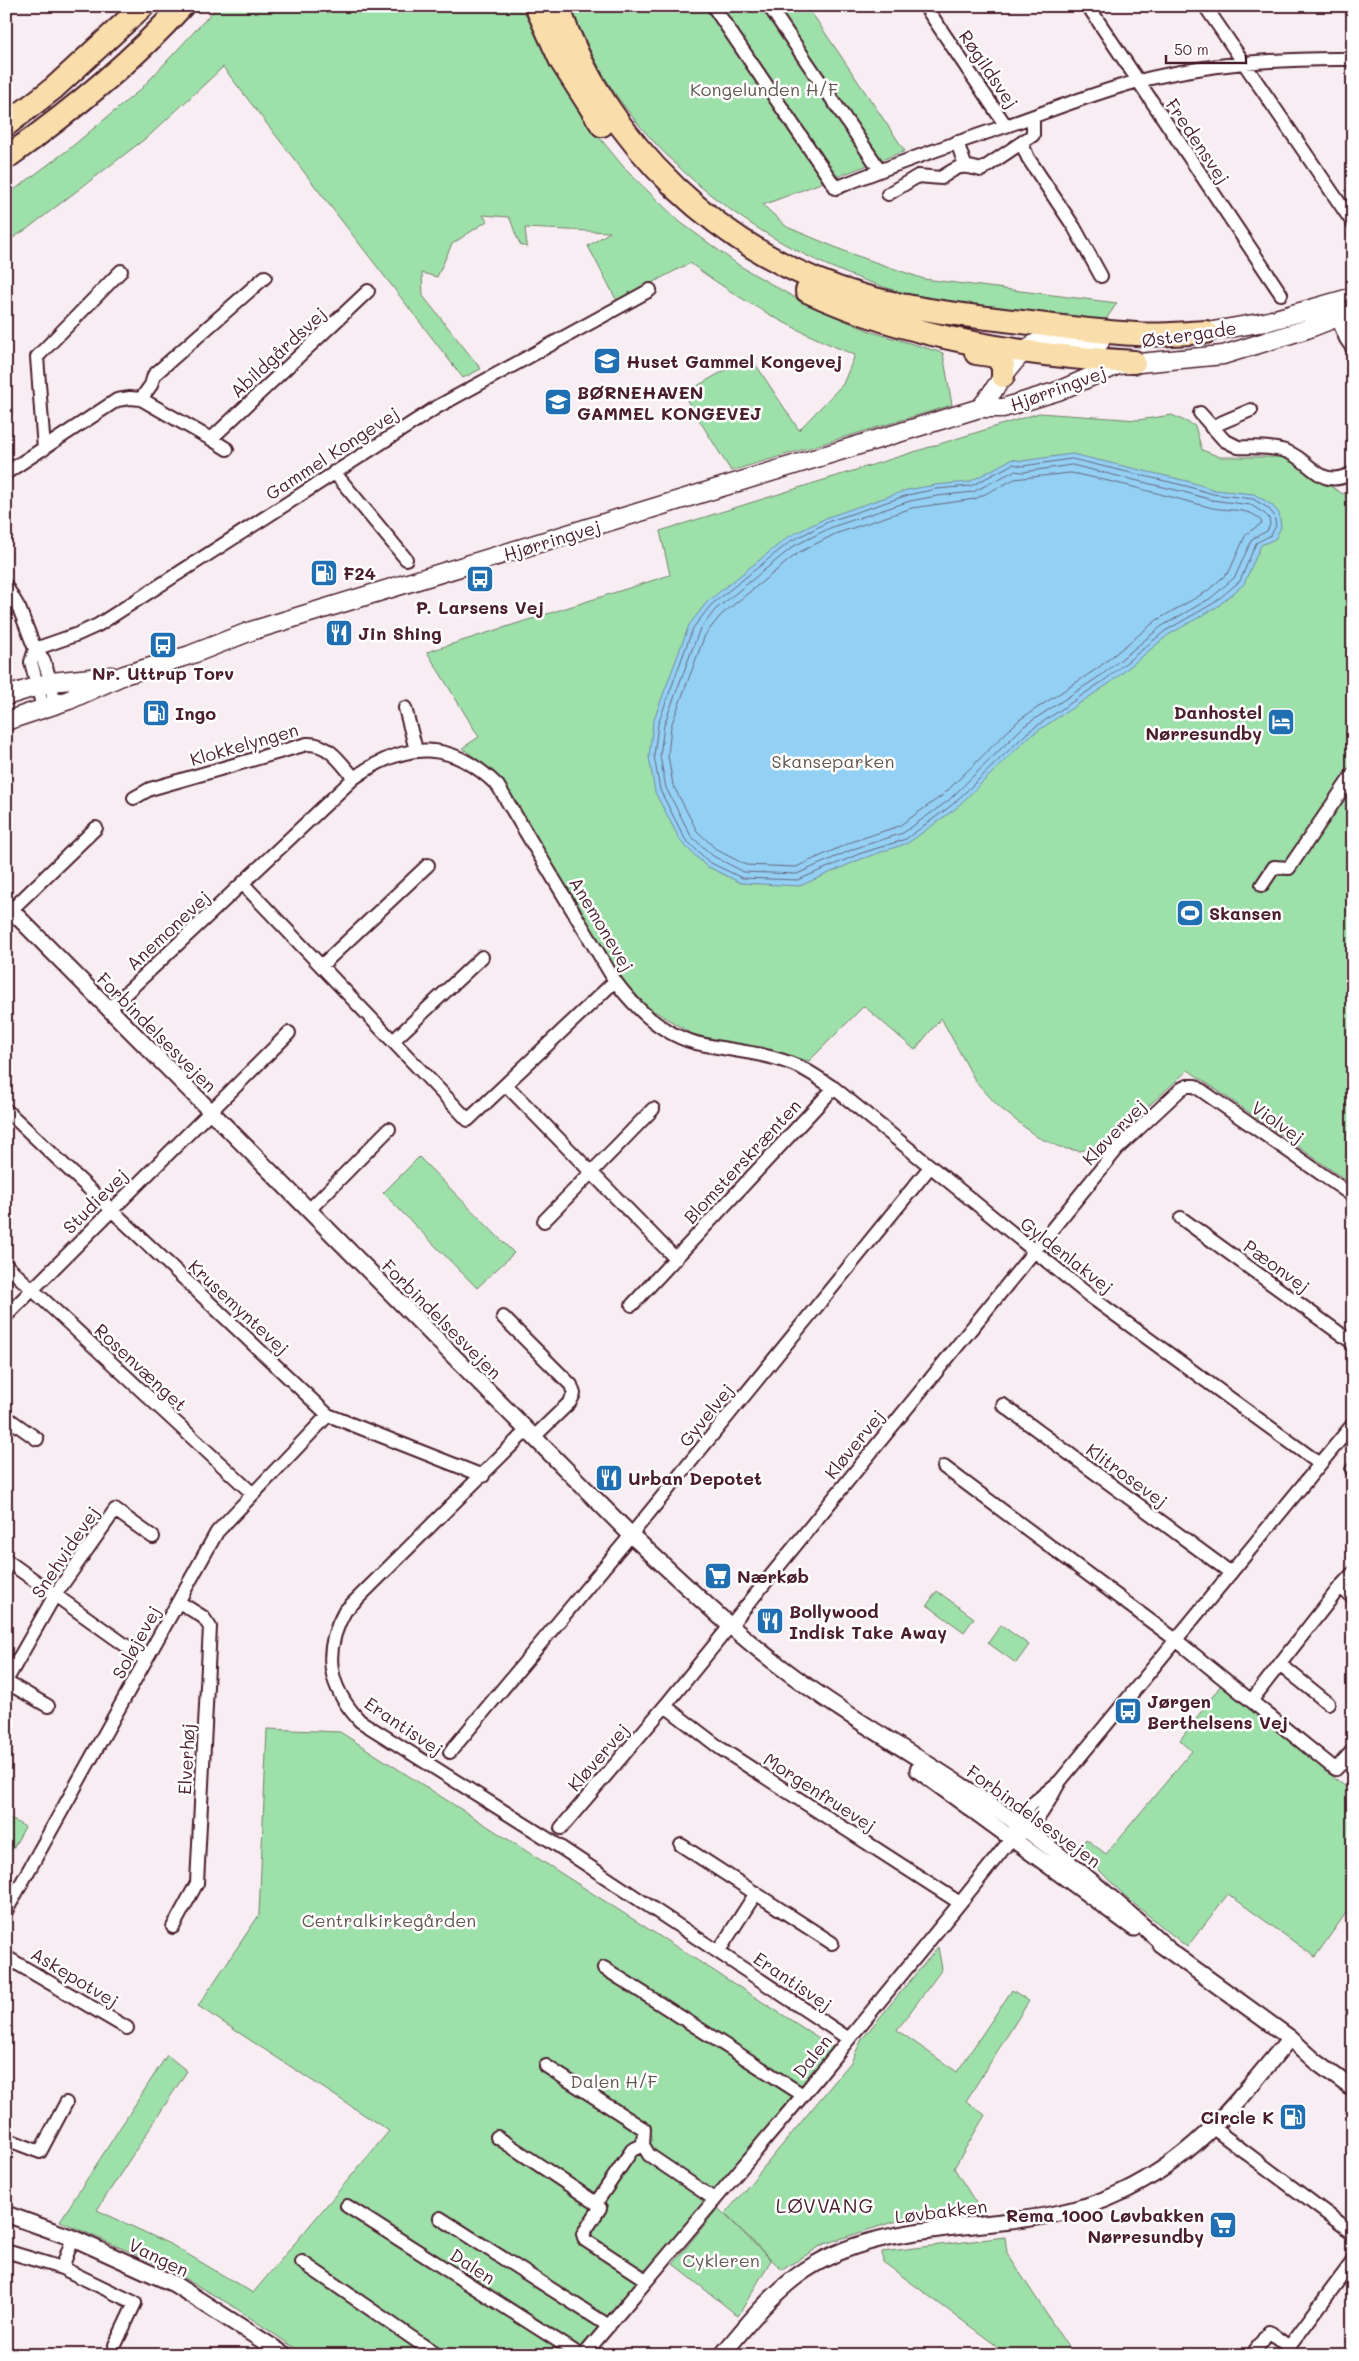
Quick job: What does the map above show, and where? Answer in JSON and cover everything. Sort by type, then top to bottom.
[{"type":"highway","points":[[6,126],[61,82],[143,6]]},
{"type":"highway","points":[[6,174],[36,152],[81,110],[122,65],[182,6]]},
{"type":"highway","points":[[536,6],[561,60],[604,128],[629,159],[687,215],[718,240],[787,282],[883,321],[908,334],[964,350],[996,356],[1003,366],[1003,376]]},
{"type":"highway","points":[[558,6],[580,61],[601,97],[625,132],[652,164],[681,194],[714,220],[748,244],[784,265],[862,296],[949,314],[1137,334],[1206,332]]},
{"type":"highway","points":[[6,158],[76,105],[122,65]]},
{"type":"highway","points":[[883,321],[937,336],[1024,352],[1134,362]]},
{"type":"main road","name":"Østergade","points":[[1134,362],[1223,355],[1307,329],[1340,310],[1353,297]]},
{"type":"main road","name":"Østergade","points":[[1024,352],[1033,345],[1050,339],[1137,342],[1340,310]]},
{"type":"main road","name":"Hjørringvej","points":[[980,408],[998,386],[1003,376],[1024,352]]},
{"type":"main road","name":"Hjørringvej","points":[[6,722],[124,675],[190,655],[252,631],[980,408],[1002,408],[1058,391],[1118,365],[1134,362]]},
{"type":"main road","name":"Hjørringvej","points":[[6,696],[44,684],[73,678],[124,675]]},
{"type":"street","points":[[714,6],[836,188],[957,142],[1137,82],[1244,64],[1311,59],[1353,59]]},
{"type":"street","points":[[769,6],[880,170]]},
{"type":"street","name":"Røgildsvej","points":[[925,6],[1006,126]]},
{"type":"street","name":"Fredensvej","points":[[1088,6],[1137,82],[1281,294]]},
{"type":"street","points":[[1205,6],[1353,223]]},
{"type":"street","points":[[888,194],[918,176],[941,178],[956,167],[966,165],[981,170],[1033,136],[1033,116]]},
{"type":"street","points":[[957,142],[966,165]]},
{"type":"street","points":[[1022,144],[1028,158],[1074,227],[1101,276]]},
{"type":"street","points":[[44,449],[38,357],[121,271]]},
{"type":"street","points":[[141,399],[151,385],[154,375],[265,277]]},
{"type":"street","name":"Gammel Kongevej","points":[[35,649],[98,625],[437,407],[650,290]]},
{"type":"street","name":"Abildgårdsvej","points":[[211,439],[368,291]]},
{"type":"street","points":[[1340,310],[1353,349]]},
{"type":"street","points":[[6,472],[117,400],[130,398],[141,399],[227,449]]},
{"type":"street","points":[[1211,427],[1251,410]]},
{"type":"street","points":[[1200,413],[1224,440],[1238,448],[1288,452],[1320,476],[1332,479],[1344,478],[1353,473]]},
{"type":"street","points":[[334,472],[406,559]]},
{"type":"street","points":[[6,587],[19,608],[35,649],[43,659],[44,684],[49,706]]},
{"type":"street","points":[[406,708],[416,750]]},
{"type":"street","name":"Klokkelyngen","points":[[134,798],[150,789],[307,744],[317,743],[328,749],[354,778]]},
{"type":"street","name":"Anemonevej","points":[[108,1010],[354,778],[384,759],[416,750],[438,750],[463,758],[481,769],[498,786],[615,981],[631,1003],[668,1030],[694,1042],[774,1058],[799,1066]]},
{"type":"street","points":[[1262,885],[1274,867],[1288,868],[1353,774]]},
{"type":"street","points":[[8,908],[96,828]]},
{"type":"street","points":[[322,966],[428,865]]},
{"type":"street","points":[[243,884],[468,1120],[615,981]]},
{"type":"street","name":"Forbindelsesvejen","points":[[8,908],[631,1535],[729,1626],[781,1667],[869,1729],[984,1800],[1022,1827],[1101,1888],[1167,1948]]},
{"type":"street","points":[[393,1042],[482,957]]},
{"type":"street","name":"Studievej","points":[[6,1316],[289,1033]]},
{"type":"street","name":"Gyldenlakvej","points":[[799,1066],[834,1088],[1091,1297],[1320,1464]]},
{"type":"street","points":[[506,1085],[676,1259]]},
{"type":"street","name":"Violvej","points":[[1181,1089],[1187,1086],[1195,1086],[1353,1196]]},
{"type":"street","name":"Blomsterskrænten","points":[[632,1305],[834,1088]]},
{"type":"street","name":"Kløvervej","points":[[561,1828],[665,1706],[1118,1148],[1181,1089]]},
{"type":"street","name":"Krusemyntevej","points":[[6,1110],[328,1415],[483,1476]]},
{"type":"street","points":[[544,1221],[653,1110]]},
{"type":"street","points":[[308,1211],[389,1129]]},
{"type":"street","name":"Gyvelvej","points":[[450,1752],[631,1535],[930,1167]]},
{"type":"street","name":"Pæonvej","points":[[1181,1218],[1353,1343]]},
{"type":"street","name":"Rosenvænget","points":[[6,1265],[252,1494]]},
{"type":"street","name":"Erantisvej","points":[[502,1317],[571,1385],[574,1394],[570,1402],[530,1434],[483,1476],[346,1612],[336,1628],[330,1663],[342,1697],[360,1721],[552,1841],[849,2039]]},
{"type":"street","name":"Klitrosevej","points":[[1003,1405],[1231,1573]]},
{"type":"street","name":"Soløjevej","points":[[6,1911],[217,1532],[328,1415]]},
{"type":"street","points":[[6,1417],[37,1439]]},
{"type":"street","points":[[849,2039],[1012,1838],[1022,1827],[1041,1814],[1060,1781],[1353,1424]]},
{"type":"street","points":[[944,1466],[1176,1640],[1336,1769],[1353,1750]]},
{"type":"street","name":"Snehvidevej","points":[[48,1706],[6,1682],[55,1595],[115,1510],[153,1537]]},
{"type":"street","points":[[6,1560],[146,1660]]},
{"type":"street","points":[[1251,1700],[1281,1665],[1353,1572]]},
{"type":"street","points":[[1340,1587],[1353,1598]]},
{"type":"street","name":"Elverhøj","points":[[173,1927],[197,1883],[210,1627],[203,1617],[179,1602]]},
{"type":"street","points":[[1281,1665],[1328,1703]]},
{"type":"street","name":"Morgenfruevej","points":[[665,1706],[720,1748],[960,1903]]},
{"type":"street","name":"Forbindelsesvejen","points":[[869,1729],[914,1767],[1120,1918],[1167,1948],[1290,2038],[1315,2061],[1353,2089]]},
{"type":"street","points":[[681,1845],[832,1943]]},
{"type":"street","points":[[718,1952],[756,1893]]},
{"type":"street","name":"Askepotvej","points":[[6,1956],[127,2028]]},
{"type":"street","name":"Dalen","points":[[604,1968],[803,2095]]},
{"type":"street","name":"Forbindelsesvejen","points":[[1290,2038],[1321,2053],[1353,2077]]},
{"type":"street","name":"Løvbakken","points":[[722,2355],[770,2298],[798,2275],[824,2259],[890,2236],[1032,2219],[1079,2209],[1121,2193],[1145,2180],[1184,2154],[1213,2128],[1290,2038]]},
{"type":"street","name":"Dalen","points":[[584,2355],[849,2039]]},
{"type":"street","points":[[546,2066],[644,2129],[643,2145],[649,2155],[714,2199]]},
{"type":"street","points":[[6,2139],[40,2152],[66,2104]]},
{"type":"street","points":[[1213,2128],[1353,2233]]},
{"type":"street","points":[[497,2137],[596,2202],[600,2208],[583,2234],[585,2240],[646,2280]]},
{"type":"street","points":[[596,2202],[632,2150],[643,2145]]},
{"type":"street","name":"Dalen","points":[[348,2206],[580,2355]]},
{"type":"street","name":"Vangen","points":[[6,2214],[73,2238],[174,2284],[229,2317],[285,2355]]},
{"type":"street","name":"Dalen","points":[[440,2218],[609,2326]]},
{"type":"street","points":[[62,2268],[73,2238]]},
{"type":"street","points":[[8,2252],[62,2268],[135,2303],[115,2345]]},
{"type":"street","points":[[1252,2355],[1269,2332],[1286,2351],[1353,2261]]},
{"type":"street","points":[[302,2262],[437,2355]]},
{"type":"green space","points":[[218,6],[526,6],[580,114],[627,171],[680,222],[740,266],[804,303],[872,332],[943,353],[952,405],[731,471],[683,394],[750,356],[799,430],[843,384],[855,355],[811,336],[770,315],[690,263],[617,301],[588,246],[610,232],[525,228],[527,247],[519,242],[509,217],[483,215],[487,221],[452,244],[437,277],[422,273],[423,296],[481,369],[463,378],[223,67],[150,135],[27,229],[6,242],[6,196],[69,149],[141,89]]},
{"type":"green space","name":"Kongelunden H/F","points":[[570,6],[807,6],[905,151],[763,205],[787,227],[849,253],[924,279],[1117,303],[1104,322],[1011,314],[957,306],[908,294],[861,279],[815,260],[772,237],[731,210],[692,179],[656,145],[608,83]]},
{"type":"green space","name":"Skanseparken","points":[[1039,413],[1138,420],[1172,415],[1195,426],[1202,450],[1220,457],[1284,457],[1343,494],[1353,489],[1353,1185],[1188,1070],[1107,1144],[1080,1151],[1062,1148],[1037,1137],[999,1107],[976,1082],[941,1018],[915,1050],[864,1006],[809,1061],[692,1034],[646,1006],[625,984],[503,782],[485,765],[462,748],[479,737],[427,652],[670,575],[660,531]]},
{"type":"green space","points":[[419,1157],[514,1253],[477,1288],[383,1193]]},
{"type":"green space","points":[[937,1591],[974,1618],[964,1632],[927,1605]]},
{"type":"green space","points":[[1001,1625],[1029,1645],[1016,1663],[988,1643]]},
{"type":"green space","points":[[1221,1685],[1353,1793],[1353,1903],[1315,1957],[1228,1894],[1187,1947],[1126,1897],[1078,1849],[1086,1839],[1106,1854],[1192,1751],[1180,1740]]},
{"type":"green space","points":[[267,1729],[340,1732],[833,2047],[576,2355],[305,2355],[231,2305],[166,2268],[60,2221],[167,2055],[187,2071],[97,2210],[172,2245],[253,2293],[389,2131],[198,2006],[259,1915]]},
{"type":"green space","points":[[6,1816],[25,1827],[6,1861]]},
{"type":"green space","points":[[938,1947],[942,1969],[897,2030],[957,2072],[1012,1990],[1029,2001],[966,2101],[985,2115],[954,2168],[981,2211],[893,2222],[824,2244],[782,2270],[725,2214],[851,2062],[862,2039]]},
{"type":"green space","name":"Cykleren","points":[[718,2208],[771,2260],[738,2316],[673,2264]]},
{"type":"green space","points":[[1005,2237],[1007,2253],[1073,2355],[1009,2355],[883,2262],[882,2252]]},
{"type":"water","points":[[1072,454],[1187,481],[1215,490],[1254,494],[1272,505],[1279,513],[1281,527],[1275,539],[1261,545],[1244,584],[1217,607],[1168,635],[1110,683],[1030,736],[955,809],[908,843],[861,859],[800,886],[741,883],[706,866],[681,842],[655,792],[649,757],[653,722],[689,625],[707,602],[788,537],[828,517],[907,490],[969,482],[1012,459],[1022,461]]},
{"type":"place","name":"Huset Gammel Kongevej","points":[[607,361]]},
{"type":"place","name":"BØRNEHAVEN GAMMEL KONGEVEJ","points":[[558,402]]},
{"type":"place","name":"F24","points":[[324,573]]},
{"type":"place","name":"P. Larsens Vej","points":[[480,579]]},
{"type":"place","name":"Jin Shing","points":[[339,633]]},
{"type":"place","name":"Nr. Uttrup Torv","points":[[163,645]]},
{"type":"place","name":"Ingo","points":[[156,713]]},
{"type":"place","name":"Danhostel Nørresundby","points":[[1281,722]]},
{"type":"place","name":"Skansen","points":[[1190,913]]},
{"type":"place","name":"Urban Depotet","points":[[609,1478]]},
{"type":"place","name":"Nærkøb","points":[[718,1576]]},
{"type":"place","name":"Bollywood Indisk Take Away","points":[[770,1621]]},
{"type":"place","name":"Jørgen Berthelsens Vej","points":[[1128,1711]]},
{"type":"place","name":"Circle K","points":[[1293,2117]]},
{"type":"place","name":"Rema 1000 Løvbakken Nørresundby","points":[[1223,2225]]},
{"type":"district","name":"LØVVANG","points":[[825,2205]]},
{"type":"park label","name":"Centralkirkegården","points":[[389,1920]]},
{"type":"park label","name":"Dalen H/F","points":[[614,2081]]}]
